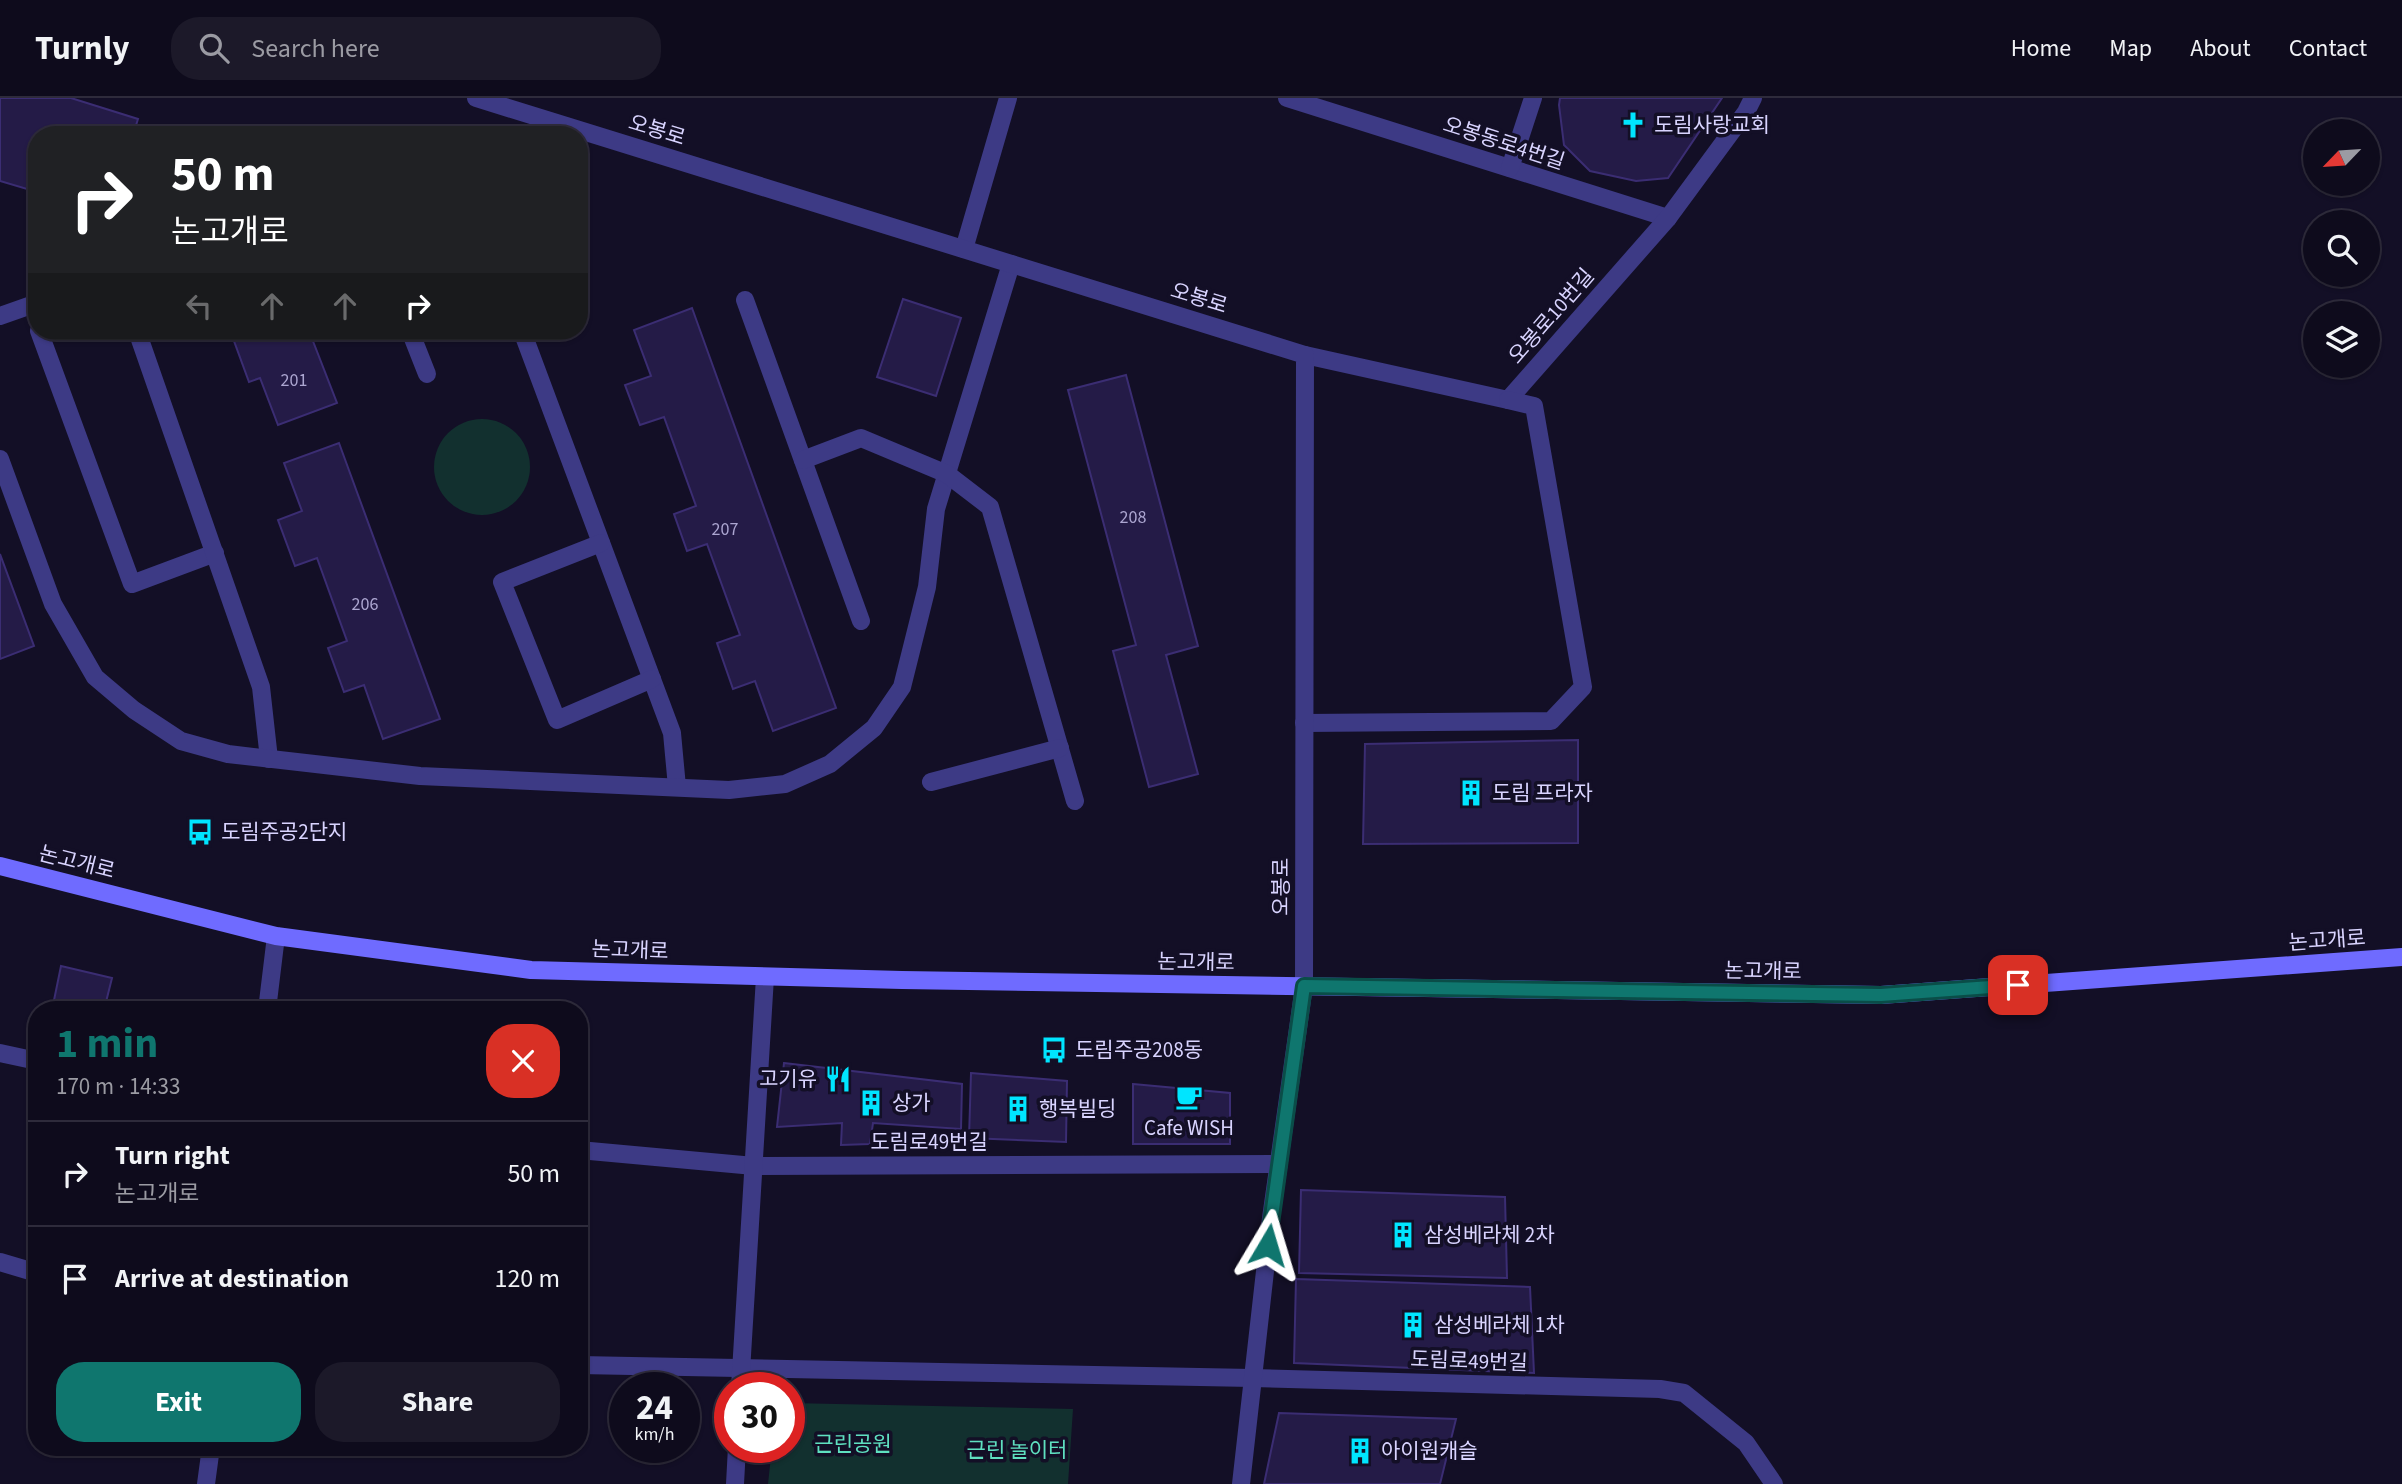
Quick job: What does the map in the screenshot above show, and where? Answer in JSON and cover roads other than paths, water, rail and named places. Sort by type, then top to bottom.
[{"type":"main road","name":"논고개로","points":[[0,866],[276,936],[531,970],[765,977],[1881,995],[2402,957]]},
{"type":"street","name":"오봉로","points":[[476,98],[508,103],[580,126]]},
{"type":"street","points":[[964,249],[1008,98]]},
{"type":"street","name":"오봉동로4번길","points":[[1287,98],[1668,218]]},
{"type":"street","points":[[1510,168],[1534,98]]},
{"type":"street","name":"오봉로10번길","points":[[1507,400],[1668,218],[1746,112],[1753,98]]},
{"type":"street","name":"오봉로","points":[[588,129],[1305,355],[1304,986]]},
{"type":"street","points":[[0,459],[53,604],[95,677],[134,710],[181,741],[228,754],[420,776],[729,790],[785,784],[830,764],[874,728],[902,687],[927,587],[936,509],[1011,264]]},
{"type":"street","points":[[745,300],[861,621]]},
{"type":"street","points":[[0,316],[28,306]]},
{"type":"street","points":[[42,340],[131,584],[215,553]]},
{"type":"street","points":[[140,340],[261,687],[269,759]]},
{"type":"street","points":[[414,340],[427,374]]},
{"type":"street","points":[[525,340],[672,733],[677,787]]},
{"type":"street","points":[[1304,723],[1551,721],[1583,687],[1534,406],[1305,355]]},
{"type":"street","points":[[803,460],[861,438],[947,474],[989,507],[1075,801]]},
{"type":"street","points":[[601,543],[502,582],[557,720],[652,679]]},
{"type":"street","points":[[931,782],[1060,748]]},
{"type":"street","points":[[268,1001],[276,936]]},
{"type":"street","points":[[741,1372],[765,977]]},
{"type":"street","points":[[1241,1484],[1279,1164],[1304,986]]},
{"type":"street","points":[[0,1052],[28,1059]]},
{"type":"street","name":"도림로49번길","points":[[588,1151],[754,1166],[1279,1164]]},
{"type":"street","points":[[0,1262],[28,1270]]},
{"type":"street","name":"도림로49번길","points":[[588,1365],[1660,1389],[1684,1392],[1746,1443],[1774,1484]]},
{"type":"street","points":[[206,1484],[210,1456]]},
{"type":"street","points":[[735,1484],[736,1463]]},
{"type":"place","name":"도림사랑교회","points":[[1633,125]]},
{"type":"place","name":"도림 프라자","points":[[1471,793]]},
{"type":"place","name":"도림주공2단지","points":[[200,832]]},
{"type":"place","name":"도림주공208동","points":[[1054,1050]]},
{"type":"place","name":"고기유","points":[[838,1079]]},
{"type":"place","name":"Cafe WISH","points":[[1189,1097]]},
{"type":"place","name":"상가","points":[[871,1103]]},
{"type":"place","name":"행복빌딩","points":[[1018,1109]]},
{"type":"place","name":"삼성베라체 2차","points":[[1403,1235]]},
{"type":"place","name":"삼성베라체 1차","points":[[1413,1325]]},
{"type":"place","name":"아이원캐슬","points":[[1360,1451]]},
{"type":"park label","name":"근린공원","points":[[853,1444]]},
{"type":"park label","name":"근린 놀이터","points":[[1017,1450]]}]
